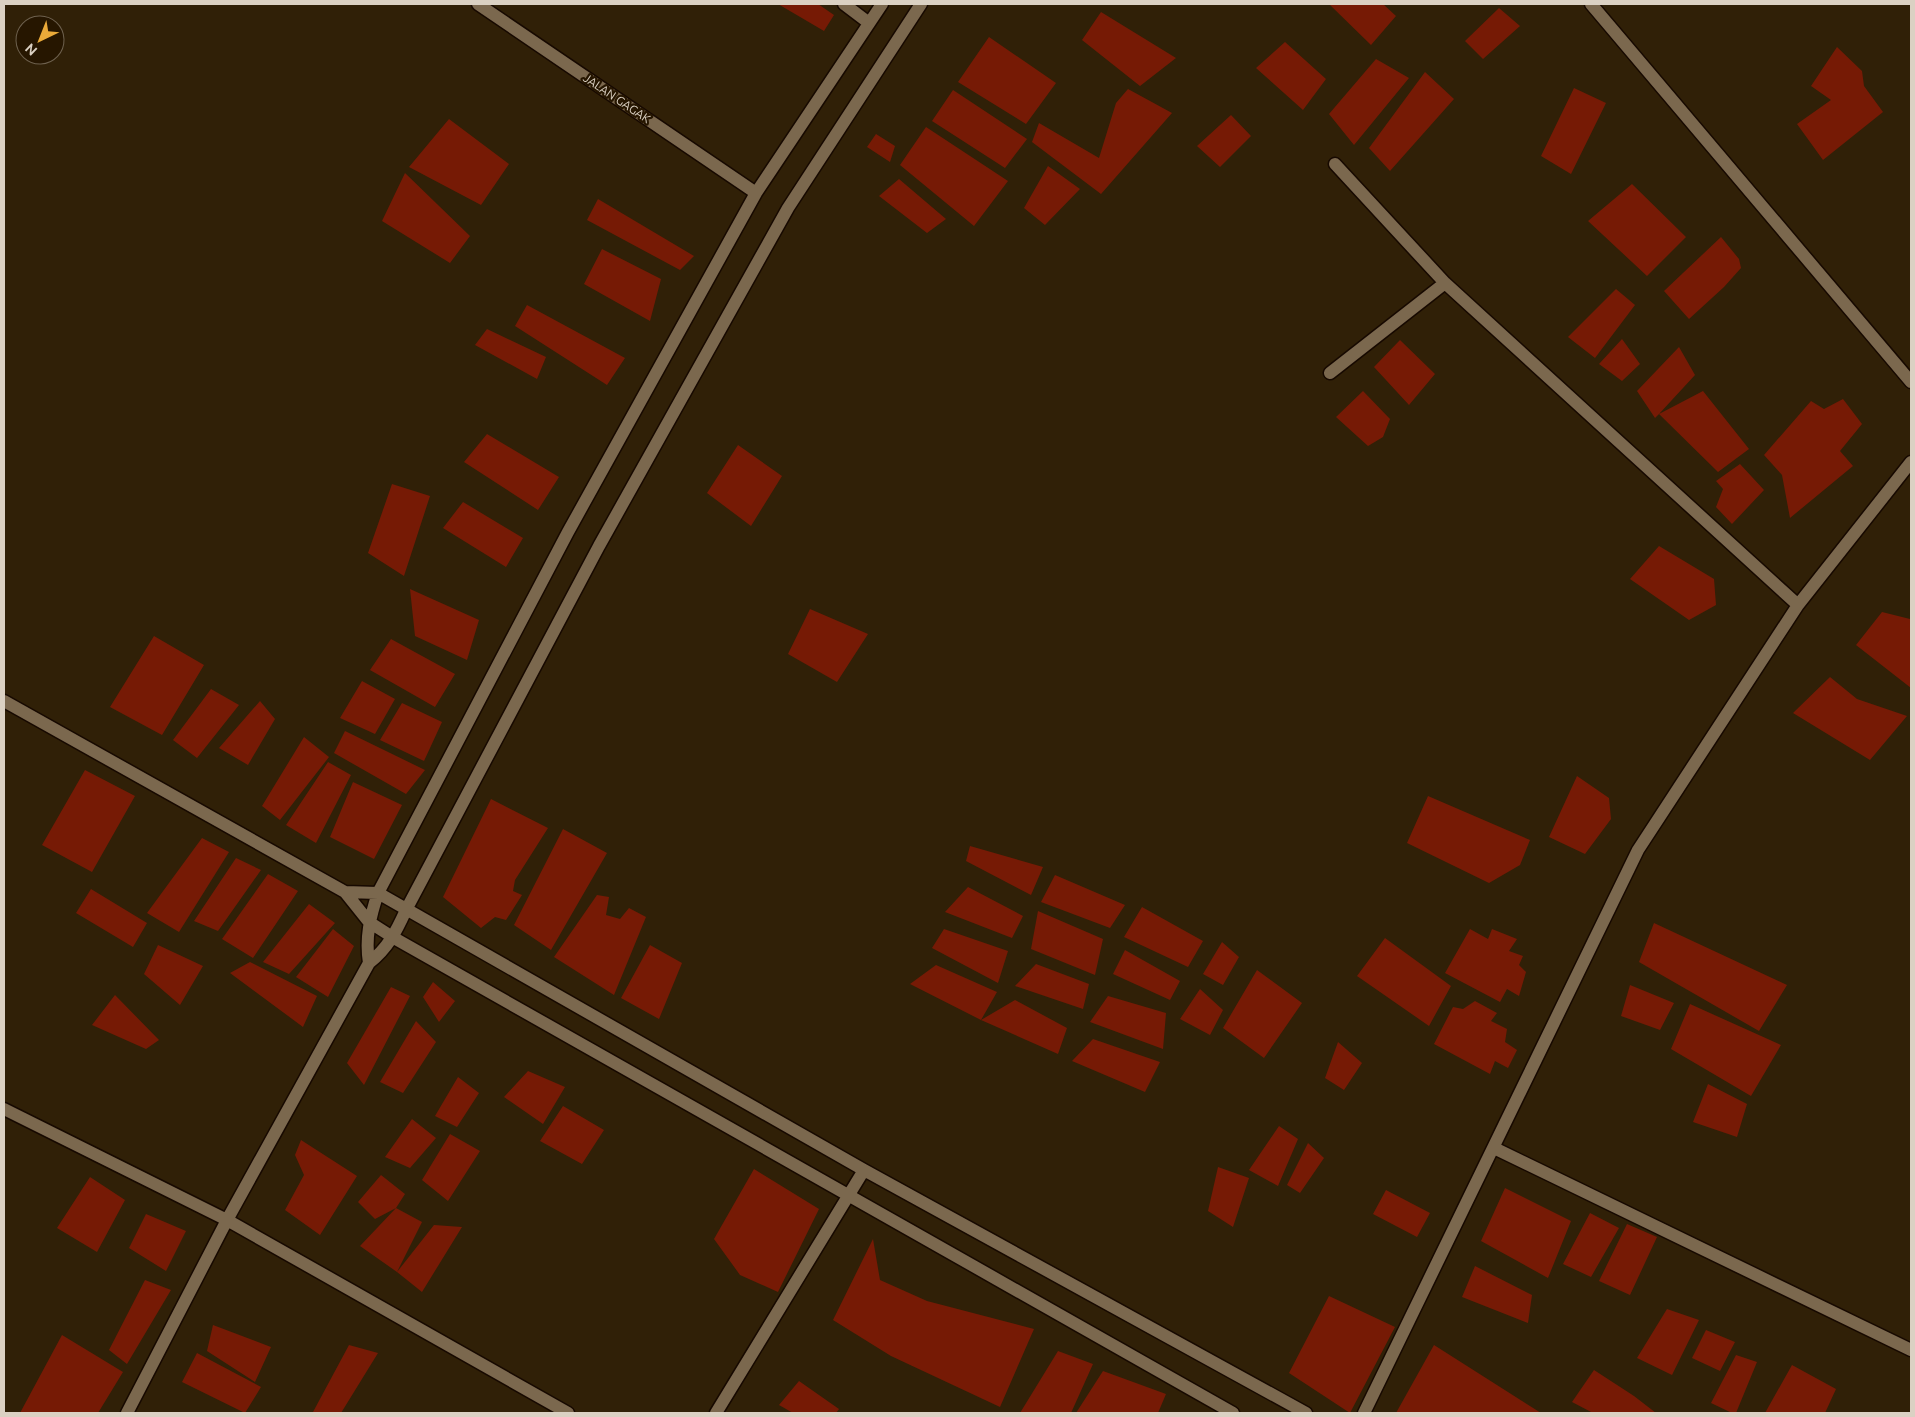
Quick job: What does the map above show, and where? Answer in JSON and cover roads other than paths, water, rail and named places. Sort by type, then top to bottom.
[{"type":"street","name":"JALAN GAGAK","points":[[478,4],[756,193]]},
{"type":"street","points":[[844,4],[869,23]]},
{"type":"street","points":[[369,963],[367,946],[369,922],[378,893],[568,532],[756,193],[882,4]]},
{"type":"street","points":[[127,1413],[227,1220],[369,963],[394,938],[406,910],[599,546],[788,208],[921,4]]},
{"type":"street","points":[[1591,4],[1911,382]]},
{"type":"street","points":[[1336,164],[1445,283],[1798,605]]},
{"type":"street","points":[[1330,373],[1445,283]]},
{"type":"street","points":[[1364,1413],[1638,850],[1798,605],[1911,462]]},
{"type":"street","points":[[4,701],[345,892],[369,922],[394,938],[1233,1413]]},
{"type":"street","points":[[345,892],[378,893],[864,1170],[1306,1413]]},
{"type":"street","points":[[4,1109],[227,1220],[568,1413]]},
{"type":"street","points":[[1494,1148],[1911,1350]]},
{"type":"street","points":[[716,1413],[864,1170]]}]
